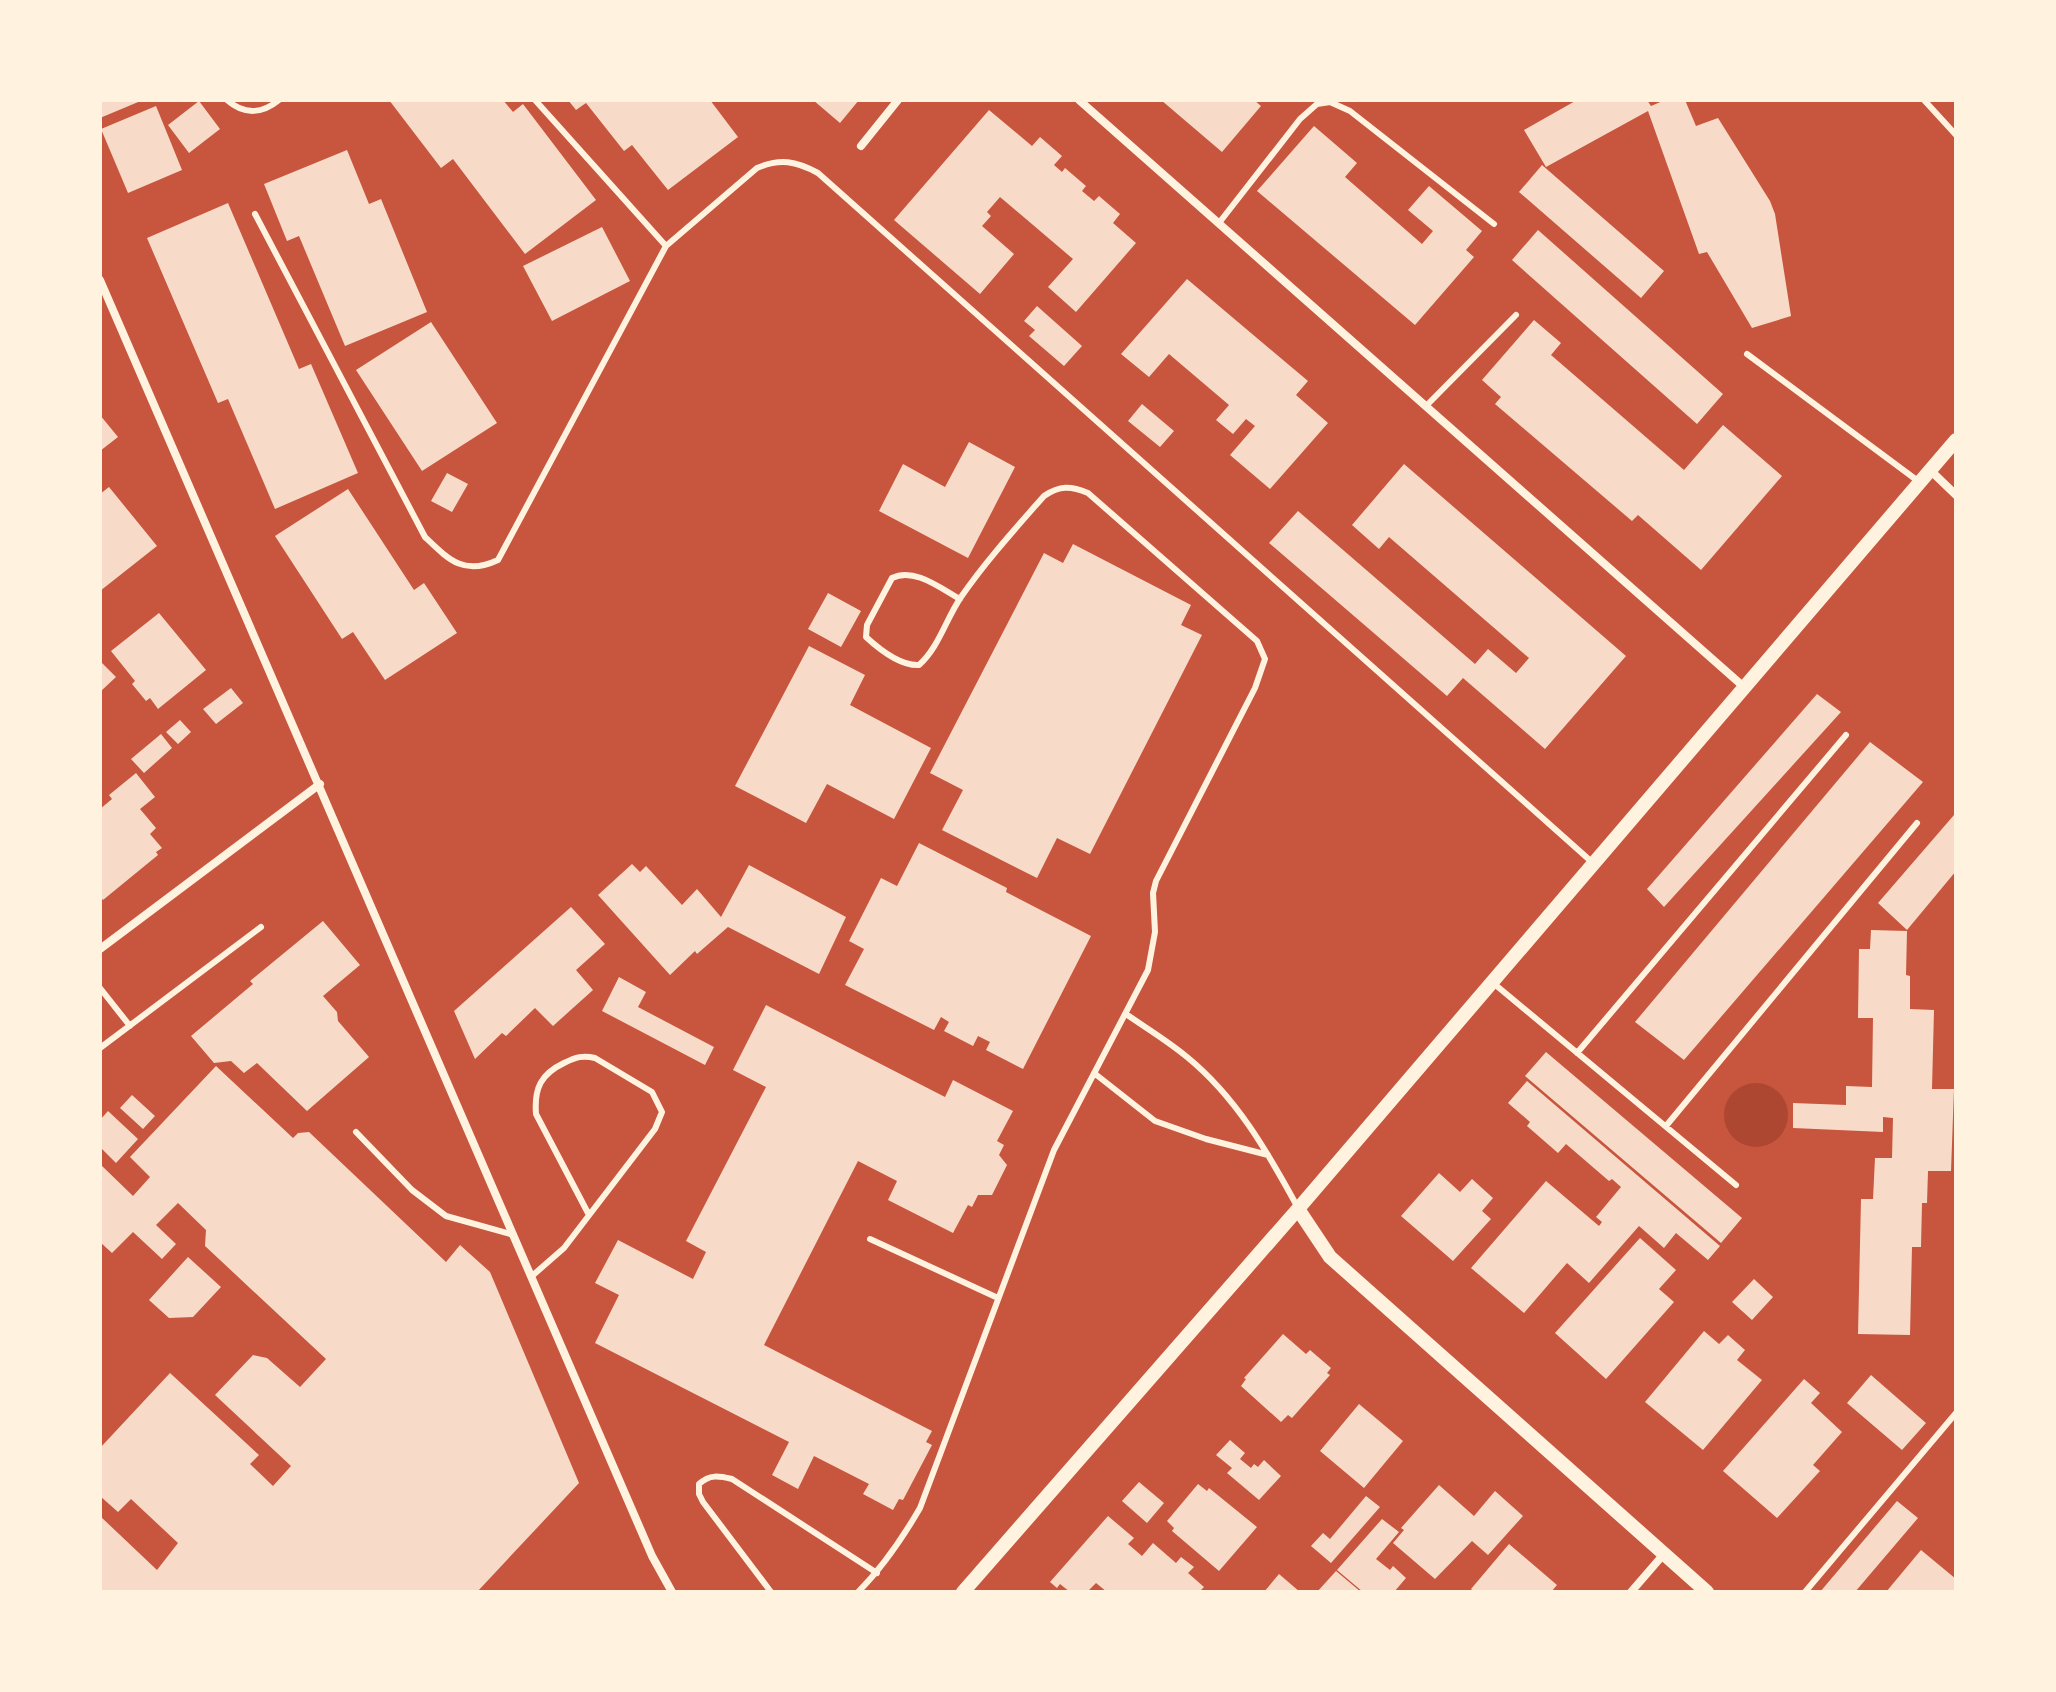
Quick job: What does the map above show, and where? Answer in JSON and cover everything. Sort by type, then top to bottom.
[{"type":"street","points":[[861,146],[898,100]]},
{"type":"street","points":[[1079,100],[1744,687]]},
{"type":"street","points":[[100,280],[652,1556],[672,1592]]},
{"type":"street","points":[[963,1592],[1298,1209],[1956,440]]},
{"type":"street","points":[[1930,470],[1956,495]]},
{"type":"street","points":[[100,949],[320,784]]},
{"type":"street","points":[[1298,1209],[1330,1257],[1707,1592]]},
{"type":"street","points":[[1631,1592],[1663,1555]]},
{"type":"lane","points":[[227,100],[242,110],[258,112],[279,100]]},
{"type":"lane","points":[[535,100],[666,246]]},
{"type":"lane","points":[[1924,100],[1956,135]]},
{"type":"lane","points":[[1219,223],[1300,119],[1317,104],[1330,102],[1350,111],[1494,224]]},
{"type":"lane","points":[[255,214],[425,537],[459,565],[476,567],[498,560],[666,246],[757,168],[774,161],[789,160],[818,173],[1593,863]]},
{"type":"lane","points":[[1426,406],[1516,315]]},
{"type":"lane","points":[[1747,354],[1919,482]]},
{"type":"lane","points":[[858,1592],[877,1573],[920,1508],[1054,1150],[1148,970],[1152,954],[1156,881],[1263,672],[1265,659],[1257,641],[1088,493],[1076,488],[1064,486],[1044,496],[995,552],[960,599],[933,649],[919,665],[902,661],[866,637],[867,625],[892,578],[899,575],[915,575],[960,599]]},
{"type":"lane","points":[[1577,1053],[1846,735]]},
{"type":"lane","points":[[1666,1126],[1917,823]]},
{"type":"lane","points":[[100,1048],[261,927]]},
{"type":"lane","points":[[1492,982],[1736,1185]]},
{"type":"lane","points":[[100,988],[130,1026]]},
{"type":"lane","points":[[1126,1014],[1188,1057],[1228,1097],[1254,1130],[1298,1209]]},
{"type":"lane","points":[[532,1276],[564,1248],[655,1129],[662,1112],[652,1092],[585,1055],[549,1070],[539,1083],[535,1101],[536,1114],[589,1215]]},
{"type":"lane","points":[[1094,1073],[1155,1121],[1206,1139],[1268,1155]]},
{"type":"lane","points":[[356,1132],[412,1190],[446,1216],[514,1235]]},
{"type":"lane","points":[[870,1239],[998,1298]]},
{"type":"lane","points":[[1805,1592],[1956,1413]]},
{"type":"lane","points":[[771,1592],[703,1502],[699,1484],[705,1478],[717,1476],[732,1479],[877,1573]]},
{"type":"shaded area","points":[[1756,1083],[1774,1089],[1782,1097],[1788,1115],[1782,1133],[1774,1141],[1756,1147],[1738,1141],[1730,1133],[1724,1115],[1730,1097],[1738,1089]]},
{"type":"building","points":[[100,100],[143,100],[100,118]]},
{"type":"building","points":[[389,100],[503,100],[513,112],[523,104],[596,200],[525,254],[453,159],[441,168]]},
{"type":"building","points":[[568,100],[710,100],[738,137],[668,190],[632,145],[624,151],[586,103],[576,110]]},
{"type":"building","points":[[813,100],[859,100],[840,123]]},
{"type":"building","points":[[1161,100],[1254,100],[1261,106],[1222,152]]},
{"type":"building","points":[[1577,100],[1647,100],[1651,106],[1665,100],[1685,100],[1696,126],[1718,118],[1775,214],[1791,316],[1752,328],[1707,252],[1699,254],[1648,111],[1546,167],[1524,130]]},
{"type":"building","points":[[199,101],[220,129],[189,153],[168,125]]},
{"type":"building","points":[[156,106],[182,170],[128,193],[101,129]]},
{"type":"building","points":[[989,110],[1032,146],[1040,137],[1062,156],[1054,165],[1062,172],[1065,168],[1086,186],[1082,191],[1094,201],[1099,196],[1120,214],[1113,223],[1136,243],[1076,312],[1048,287],[1073,259],[1000,197],[987,212],[991,216],[982,226],[1014,254],[980,294],[894,220]]},
{"type":"building","points":[[1314,126],[1357,163],[1345,177],[1422,244],[1433,231],[1408,210],[1429,186],[1482,231],[1466,250],[1474,257],[1415,325],[1257,191]]},
{"type":"building","points":[[347,150],[369,204],[381,199],[427,312],[345,346],[299,236],[287,241],[264,184]]},
{"type":"building","points":[[1542,165],[1664,271],[1641,298],[1519,192]]},
{"type":"building","points":[[228,203],[299,369],[311,364],[358,473],[275,509],[228,399],[218,403],[147,238]]},
{"type":"building","points":[[602,227],[630,281],[552,321],[523,266]]},
{"type":"building","points":[[1538,230],[1723,394],[1697,424],[1512,260]]},
{"type":"building","points":[[1187,279],[1308,381],[1296,395],[1328,423],[1270,489],[1230,455],[1255,426],[1246,419],[1233,434],[1216,420],[1229,405],[1169,354],[1149,377],[1121,354]]},
{"type":"building","points":[[1037,306],[1082,346],[1064,366],[1029,336],[1035,330],[1024,321]]},
{"type":"building","points":[[1534,320],[1561,343],[1551,355],[1684,470],[1723,425],[1782,476],[1701,570],[1638,515],[1632,521],[1495,404],[1501,397],[1482,380]]},
{"type":"building","points":[[431,322],[497,423],[422,471],[356,370]]},
{"type":"building","points":[[1142,404],[1174,431],[1160,447],[1128,421]]},
{"type":"building","points":[[100,415],[118,437],[100,451]]},
{"type":"building","points":[[969,442],[1015,467],[968,558],[879,511],[903,464],[945,487]]},
{"type":"building","points":[[1404,464],[1626,656],[1545,749],[1463,678],[1447,696],[1269,543],[1298,511],[1475,664],[1488,649],[1516,673],[1529,658],[1389,537],[1379,549],[1352,525]]},
{"type":"building","points":[[447,473],[468,484],[452,512],[431,501]]},
{"type":"building","points":[[109,487],[157,546],[100,591],[100,494]]},
{"type":"building","points":[[348,489],[414,590],[424,583],[457,633],[385,680],[353,632],[342,639],[275,536]]},
{"type":"building","points":[[1073,544],[1191,605],[1181,625],[1202,635],[1090,854],[1057,838],[1037,878],[942,830],[963,790],[930,773],[1044,553],[1063,563]]},
{"type":"building","points":[[828,593],[861,611],[841,647],[808,629]]},
{"type":"building","points":[[159,613],[206,670],[158,709],[150,698],[146,701],[132,684],[135,681],[111,651]]},
{"type":"building","points":[[809,646],[865,675],[850,705],[931,748],[894,819],[827,784],[806,823],[735,786]]},
{"type":"building","points":[[100,661],[116,677],[100,692]]},
{"type":"building","points":[[231,688],[243,703],[216,724],[203,709]]},
{"type":"building","points":[[1817,694],[1841,712],[1664,907],[1647,889]]},
{"type":"building","points":[[180,720],[191,732],[178,744],[166,732]]},
{"type":"building","points":[[161,734],[172,748],[144,773],[131,759]]},
{"type":"building","points":[[1870,742],[1923,782],[1684,1060],[1635,1022]]},
{"type":"building","points":[[136,773],[155,797],[140,809],[156,828],[150,834],[162,848],[156,852],[158,855],[103,900],[100,896],[100,809],[112,799],[109,795]]},
{"type":"building","points":[[1954,815],[1956,871],[1907,930],[1878,903]]},
{"type":"building","points":[[919,843],[1091,936],[1023,1069],[986,1050],[990,1042],[978,1036],[973,1046],[944,1031],[949,1022],[941,1017],[934,1030],[845,985],[864,949],[849,941],[881,878],[897,886]]},
{"type":"building","points":[[632,864],[640,872],[646,866],[682,905],[697,889],[721,917],[749,865],[846,917],[819,974],[728,927],[697,954],[695,951],[670,975],[598,895]]},
{"type":"building","points":[[571,907],[605,944],[576,970],[593,990],[553,1026],[535,1008],[506,1036],[502,1033],[475,1059],[454,1011]]},
{"type":"building","points":[[323,921],[360,965],[323,996],[337,1012],[338,1021],[369,1057],[307,1111],[257,1063],[244,1073],[231,1061],[214,1063],[191,1036],[253,984],[250,981]]},
{"type":"building","points":[[1871,930],[1907,931],[1906,975],[1910,976],[1910,1009],[1934,1010],[1932,1089],[1954,1089],[1951,1171],[1928,1171],[1927,1203],[1922,1203],[1921,1247],[1912,1247],[1910,1335],[1858,1334],[1861,1199],[1873,1199],[1875,1158],[1892,1158],[1893,1118],[1883,1117],[1883,1132],[1793,1128],[1793,1103],[1846,1105],[1846,1086],[1872,1087],[1873,1018],[1858,1018],[1859,949],[1870,949]]},
{"type":"building","points":[[619,977],[646,992],[638,1007],[714,1047],[705,1065],[602,1011]]},
{"type":"building","points":[[766,1005],[945,1097],[953,1080],[1013,1111],[997,1141],[1004,1145],[999,1155],[1007,1165],[992,1195],[978,1195],[972,1207],[968,1205],[953,1233],[888,1200],[897,1181],[858,1161],[764,1345],[932,1431],[926,1442],[932,1445],[903,1500],[899,1499],[893,1510],[863,1494],[869,1484],[814,1456],[798,1489],[772,1475],[789,1442],[595,1343],[619,1295],[595,1283],[618,1240],[693,1279],[706,1252],[686,1241],[766,1087],[733,1070]]},
{"type":"building","points":[[1546,1052],[1742,1218],[1721,1243],[1525,1076]]},
{"type":"building","points":[[216,1066],[293,1138],[298,1133],[309,1132],[446,1262],[460,1245],[490,1272],[579,1483],[477,1592],[100,1592],[100,1516],[157,1570],[178,1543],[131,1499],[118,1512],[100,1496],[100,1448],[170,1373],[259,1455],[250,1464],[273,1486],[291,1466],[215,1395],[253,1355],[267,1358],[300,1387],[326,1359],[205,1246],[206,1230],[178,1203],[156,1225],[176,1244],[162,1259],[133,1232],[112,1253],[100,1242],[100,1164],[133,1196],[150,1177],[130,1157]]},
{"type":"building","points":[[1527,1081],[1720,1246],[1708,1260],[1676,1233],[1664,1248],[1639,1226],[1589,1283],[1567,1263],[1524,1313],[1471,1268],[1546,1181],[1599,1226],[1602,1222],[1596,1217],[1621,1187],[1612,1179],[1609,1181],[1566,1144],[1558,1153],[1527,1126],[1530,1122],[1508,1103]]},
{"type":"building","points":[[132,1095],[155,1116],[143,1129],[120,1108]]},
{"type":"building","points":[[108,1111],[138,1139],[116,1163],[100,1147],[100,1120]]},
{"type":"building","points":[[1439,1173],[1460,1192],[1472,1179],[1493,1198],[1482,1211],[1491,1219],[1453,1261],[1401,1216]]},
{"type":"building","points":[[1640,1238],[1676,1270],[1659,1289],[1674,1302],[1606,1379],[1555,1333]]},
{"type":"building","points":[[188,1257],[221,1287],[193,1317],[169,1318],[149,1300]]},
{"type":"building","points":[[1754,1279],[1773,1297],[1752,1320],[1732,1302]]},
{"type":"building","points":[[1704,1331],[1719,1344],[1728,1335],[1745,1350],[1737,1360],[1762,1380],[1703,1450],[1645,1402]]},
{"type":"building","points":[[1283,1334],[1306,1354],[1310,1350],[1331,1368],[1327,1373],[1330,1375],[1292,1418],[1288,1415],[1281,1422],[1241,1386],[1244,1378]]},
{"type":"building","points":[[1871,1375],[1926,1423],[1902,1450],[1847,1403]]},
{"type":"building","points":[[1804,1379],[1820,1393],[1811,1403],[1842,1432],[1813,1465],[1820,1471],[1777,1518],[1723,1471]]},
{"type":"building","points":[[1359,1404],[1403,1441],[1364,1488],[1320,1451]]},
{"type":"building","points":[[1230,1440],[1245,1453],[1240,1459],[1251,1468],[1254,1464],[1258,1467],[1264,1460],[1281,1476],[1259,1500],[1227,1473],[1232,1468],[1216,1455]]},
{"type":"building","points":[[1139,1482],[1164,1503],[1147,1523],[1122,1501]]},
{"type":"building","points":[[1198,1484],[1207,1491],[1209,1488],[1257,1527],[1219,1571],[1172,1531],[1174,1528],[1167,1521]]},
{"type":"building","points":[[1439,1485],[1474,1516],[1495,1491],[1523,1516],[1488,1555],[1472,1541],[1435,1579],[1393,1543],[1404,1530],[1401,1528]]},
{"type":"building","points":[[1366,1496],[1380,1507],[1331,1563],[1311,1546],[1323,1533],[1330,1539]]},
{"type":"building","points":[[1897,1501],[1918,1518],[1855,1592],[1820,1592]]},
{"type":"building","points":[[1108,1516],[1134,1538],[1128,1544],[1142,1556],[1153,1543],[1176,1563],[1181,1557],[1194,1567],[1188,1573],[1204,1587],[1199,1592],[1107,1592],[1096,1583],[1087,1592],[1070,1592],[1060,1584],[1057,1588],[1050,1582]]},
{"type":"building","points":[[1382,1519],[1399,1532],[1376,1559],[1390,1570],[1393,1566],[1406,1578],[1394,1592],[1363,1592],[1337,1570]]},
{"type":"building","points":[[1509,1544],[1557,1585],[1551,1592],[1474,1592],[1471,1589]]},
{"type":"building","points":[[1921,1550],[1956,1579],[1956,1592],[1886,1592]]},
{"type":"building","points":[[1336,1571],[1361,1592],[1317,1592]]},
{"type":"building","points":[[1279,1574],[1300,1592],[1264,1592]]}]
